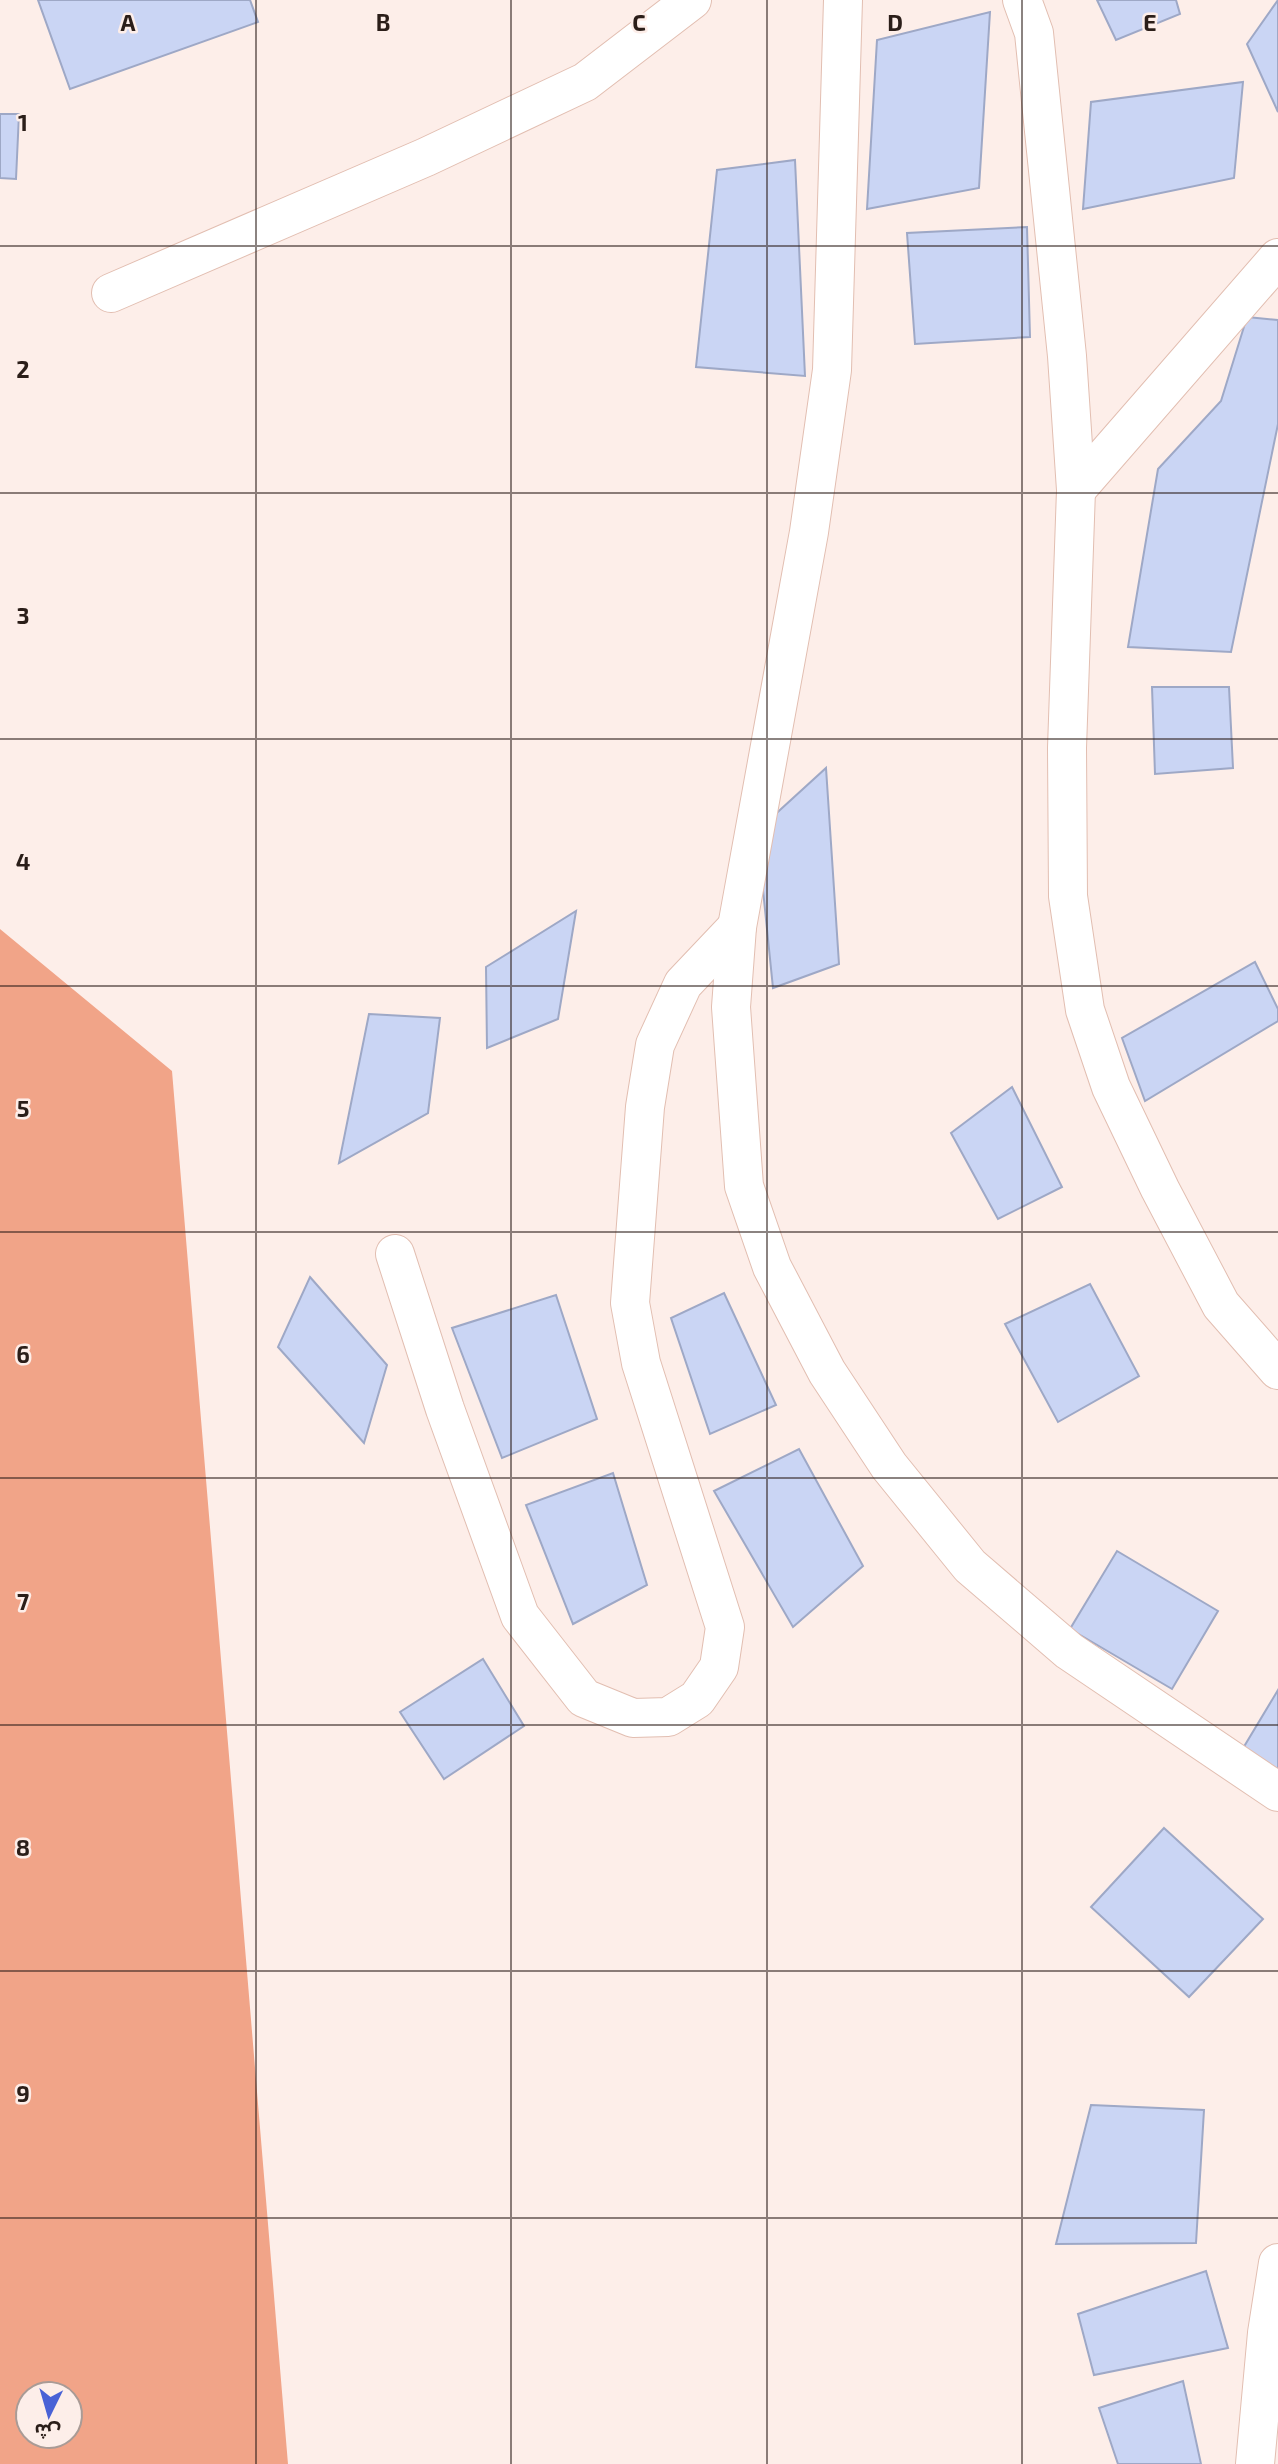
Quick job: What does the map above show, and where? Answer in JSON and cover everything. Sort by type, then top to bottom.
[{"type":"street","points":[[111,293],[426,157],[585,82],[692,0]]},
{"type":"street","points":[[843,0],[832,370],[809,532],[737,927],[731,1007],[744,1186],[772,1267],[827,1372],[889,1466],[970,1566],[1069,1651],[1278,1793]]},
{"type":"street","points":[[1022,0],[1034,33],[1067,356],[1076,490],[1067,748],[1068,896],[1085,1010],[1111,1087],[1160,1189],[1221,1304],[1278,1370]]},
{"type":"street","points":[[1076,490],[1278,258]]},
{"type":"street","points":[[395,1254],[445,1409],[520,1616],[584,1698],[633,1718],[668,1717],[697,1699],[719,1667],[725,1627],[642,1363],[630,1303],[645,1107],[656,1045],[683,984],[737,927]]},
{"type":"street","points":[[1255,2464],[1267,2333],[1278,2263]]},
{"type":"shaded area","points":[[0,929],[172,1071],[288,2464],[0,2464]]},
{"type":"building","points":[[38,0],[250,0],[258,22],[70,89]]},
{"type":"building","points":[[1097,0],[1176,0],[1180,14],[1116,40]]},
{"type":"building","points":[[1278,0],[1278,112],[1247,44]]},
{"type":"building","points":[[990,12],[979,188],[867,209],[877,40]]},
{"type":"building","points":[[1243,82],[1234,178],[1083,209],[1091,102]]},
{"type":"building","points":[[0,114],[19,114],[16,179],[0,178]]},
{"type":"building","points":[[795,160],[805,376],[696,367],[717,170]]},
{"type":"building","points":[[1027,227],[1030,337],[915,344],[907,233]]},
{"type":"building","points":[[1247,317],[1278,320],[1278,424],[1231,652],[1128,647],[1158,469],[1221,401]]},
{"type":"building","points":[[1152,687],[1229,687],[1233,768],[1155,774]]},
{"type":"building","points":[[826,768],[839,964],[773,988],[757,831]]},
{"type":"building","points":[[576,911],[558,1019],[487,1048],[486,967]]},
{"type":"building","points":[[1255,962],[1278,1009],[1278,1021],[1145,1101],[1122,1038]]},
{"type":"building","points":[[369,1014],[440,1018],[428,1113],[339,1163]]},
{"type":"building","points":[[1012,1087],[1062,1187],[998,1219],[951,1133]]},
{"type":"building","points":[[310,1277],[387,1365],[364,1443],[278,1347]]},
{"type":"building","points":[[1090,1284],[1139,1376],[1058,1422],[1005,1324]]},
{"type":"building","points":[[724,1293],[776,1405],[710,1434],[671,1318]]},
{"type":"building","points":[[556,1295],[597,1419],[502,1458],[452,1328]]},
{"type":"building","points":[[799,1449],[863,1566],[793,1627],[714,1491]]},
{"type":"building","points":[[613,1473],[647,1585],[573,1624],[526,1505]]},
{"type":"building","points":[[1117,1551],[1218,1611],[1172,1689],[1070,1629]]},
{"type":"building","points":[[483,1659],[524,1726],[444,1779],[400,1712]]},
{"type":"building","points":[[1278,1690],[1278,1772],[1242,1750]]},
{"type":"building","points":[[1164,1828],[1263,1919],[1189,1997],[1091,1907]]},
{"type":"building","points":[[1091,2105],[1204,2110],[1196,2243],[1056,2244]]},
{"type":"building","points":[[1206,2271],[1228,2348],[1094,2375],[1078,2314]]},
{"type":"building","points":[[1183,2381],[1201,2464],[1118,2464],[1099,2408]]}]
